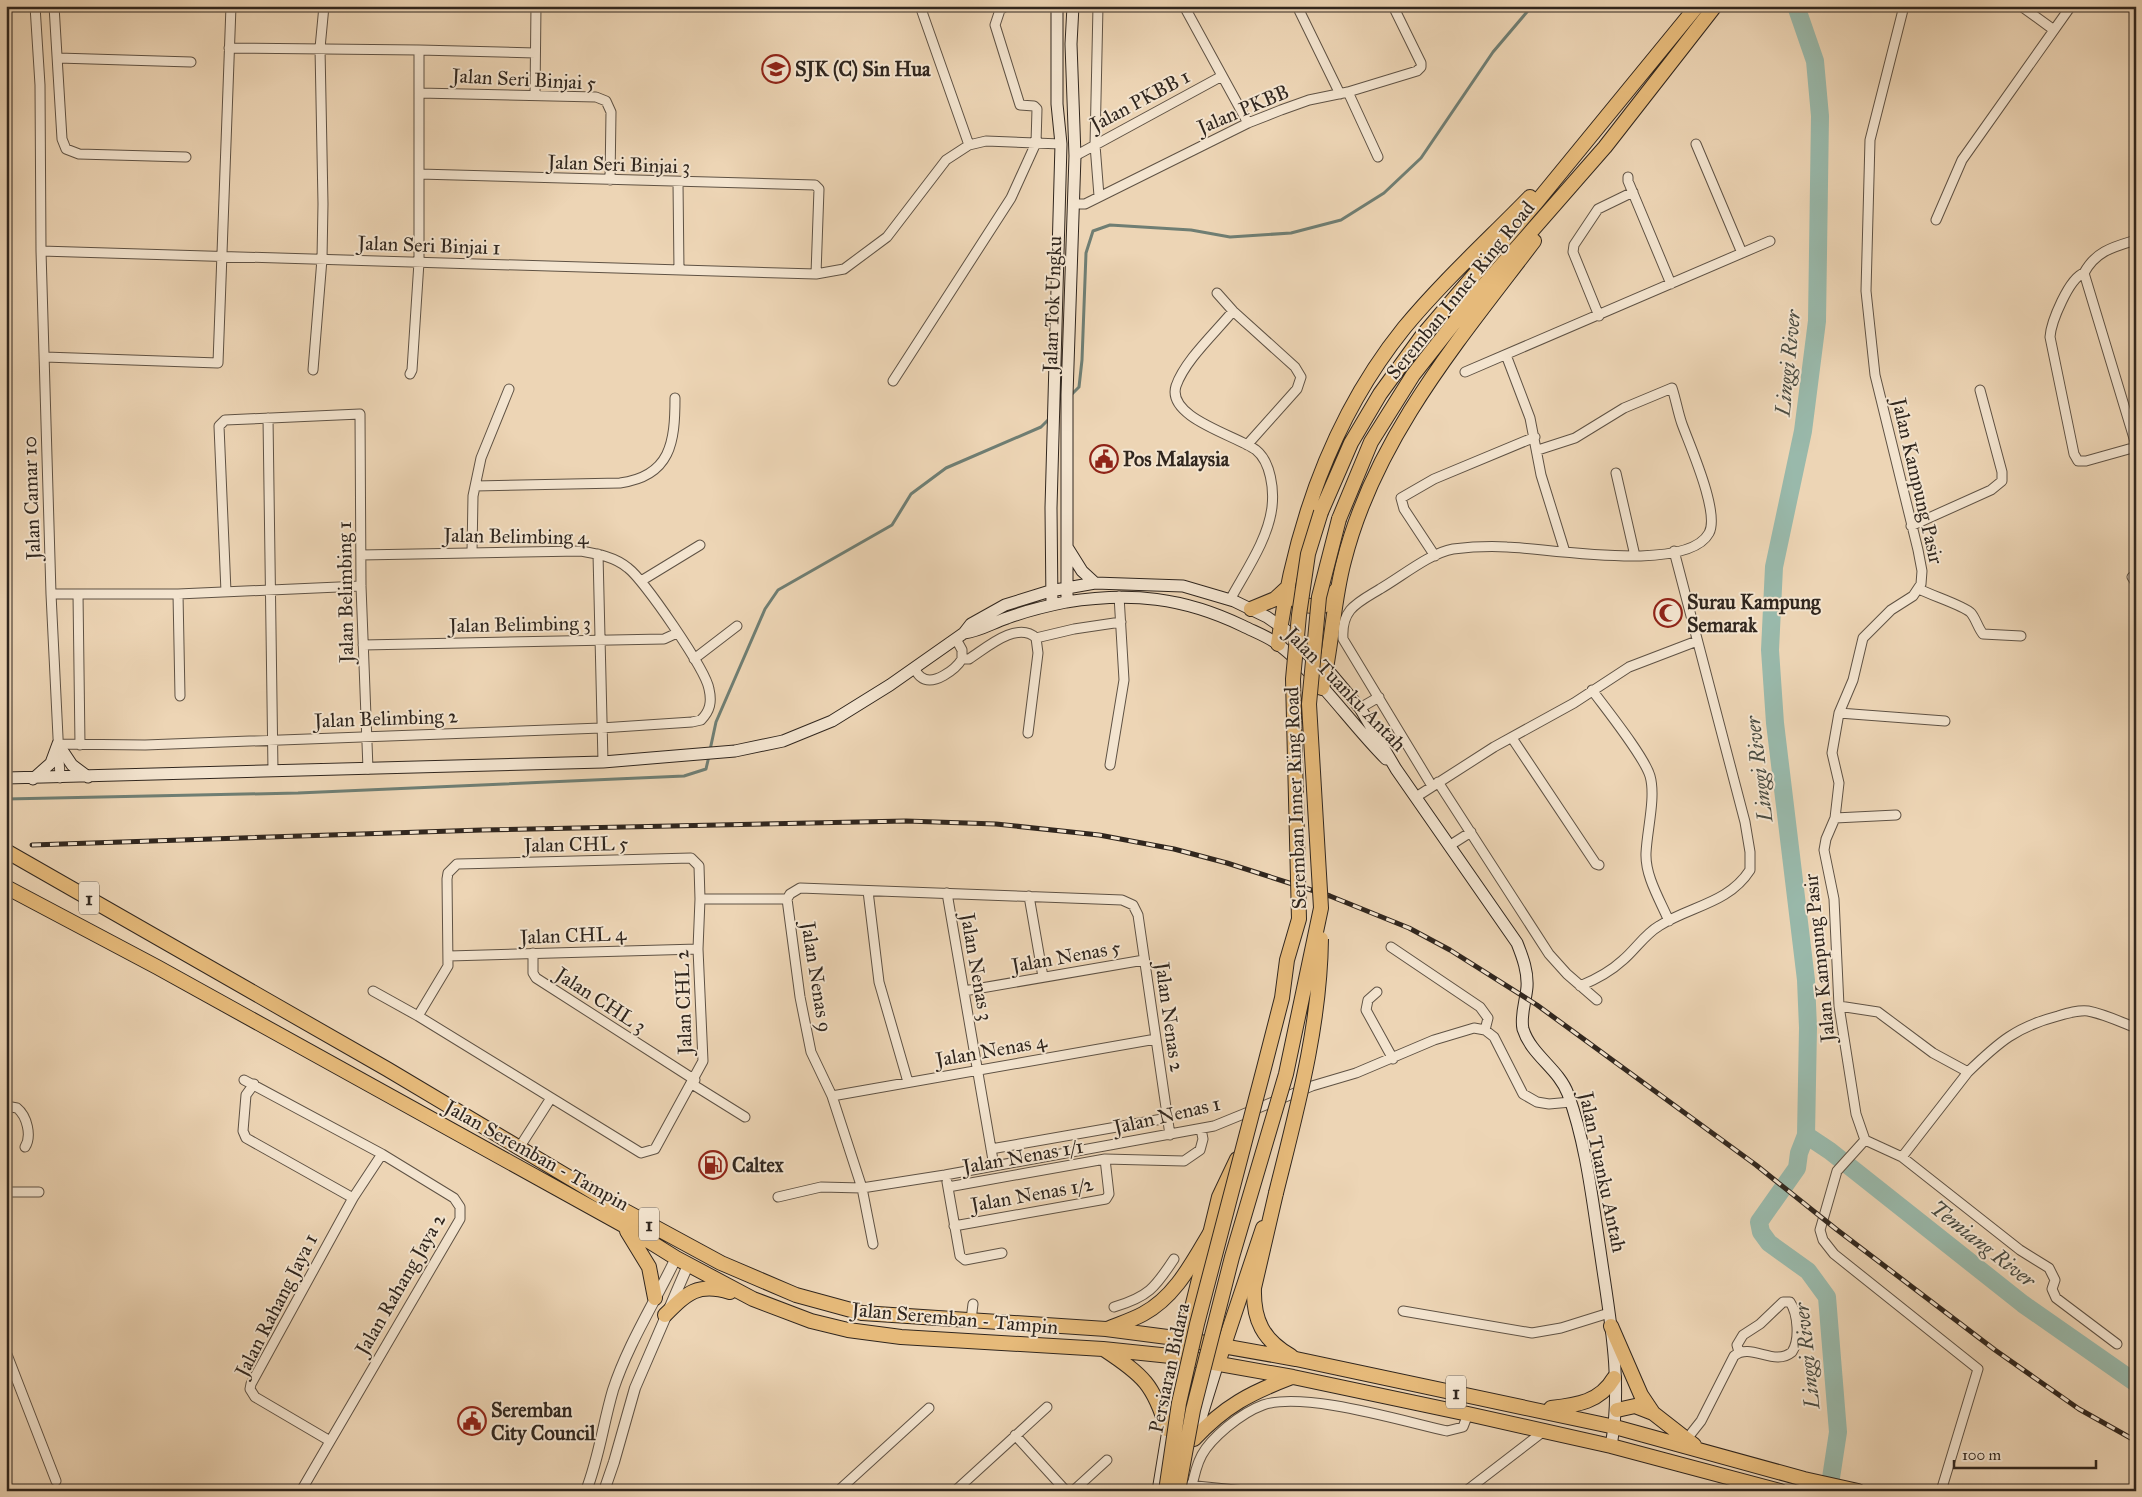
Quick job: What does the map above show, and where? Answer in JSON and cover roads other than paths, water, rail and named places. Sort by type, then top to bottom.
[{"type":"main road","name":"Jalan Tok Ungku","points":[[1057,6],[1057,104],[1061,144],[1055,395],[1061,414],[1067,547],[1067,602]]},
{"type":"main road","name":"Jalan Tok Ungku","points":[[1061,414],[1067,394],[1079,204],[1075,156],[1071,44],[1073,6]]},
{"type":"main road","name":"Seremban Inner Ring Road","points":[[1216,1254],[1279,1007],[1287,960],[1299,919],[1293,679],[1299,615],[1308,554],[1321,512],[1351,444],[1380,394],[1428,329],[1697,6]]},
{"type":"main road","name":"Seremban Inner Ring Road","points":[[1232,1257],[1286,1074],[1321,908],[1309,704],[1319,597],[1339,519],[1371,442],[1413,375],[1479,291],[1606,147],[1715,6]]},
{"type":"main road","points":[[1278,644],[1287,588],[1307,507],[1330,450],[1378,365],[1404,328],[1597,128]]},
{"type":"main road","points":[[1322,688],[1344,561],[1369,484],[1406,415],[1606,147]]},
{"type":"main road","points":[[1052,605],[1050,591],[1061,414]]},
{"type":"main road","points":[[1067,547],[1082,571],[1095,583]]},
{"type":"main road","name":"Jalan Tuanku Antah","points":[[960,636],[970,624],[989,612],[1050,591],[1095,583],[1140,583],[1183,586],[1230,600],[1281,626],[1306,644],[1360,708],[1396,769],[1517,943],[1526,973],[1523,1027],[1533,1049],[1565,1086],[1571,1102],[1595,1214],[1610,1319],[1617,1410],[1611,1446]]},
{"type":"main road","points":[[1287,588],[1294,601],[1308,607],[1323,606],[1339,587]]},
{"type":"main road","points":[[1251,610],[1275,599],[1287,588]]},
{"type":"main road","name":"Jalan Tuanku Antah","points":[[960,636],[1052,605],[1067,602],[1119,596],[1162,599],[1198,606],[1220,614],[1278,644],[1322,688],[1396,769]]},
{"type":"main road","points":[[6,778],[33,779],[603,762],[694,756],[760,747],[805,734],[856,708],[960,636]]},
{"type":"main road","points":[[58,744],[72,765],[88,777]]},
{"type":"main road","points":[[33,779],[51,763],[58,744]]},
{"type":"main road","name":"Jalan Seremban - Tampin","points":[[6,851],[171,944],[627,1212],[721,1263],[796,1295],[862,1313],[1106,1330],[1183,1339]]},
{"type":"main road","name":"Jalan Seremban - Tampin","points":[[6,887],[157,967],[623,1225],[682,1262],[753,1300],[811,1321],[848,1330],[901,1337],[1103,1349],[1180,1357]]},
{"type":"main road","points":[[1296,1359],[1280,1350],[1270,1341],[1256,1318],[1254,1288],[1306,1072],[1314,1025],[1320,965],[1321,908]]},
{"type":"main road","points":[[1180,1357],[1219,1197],[1244,1144]]},
{"type":"main road","points":[[1218,1364],[1240,1292],[1276,1192]]},
{"type":"main road","points":[[623,1225],[649,1267],[655,1298]]},
{"type":"main road","points":[[1106,1330],[1144,1314],[1160,1303],[1174,1289],[1210,1233]]},
{"type":"main road","name":"Persiaran Bidara","points":[[1166,1491],[1179,1403],[1196,1324],[1216,1254]]},
{"type":"main road","name":"Persiaran Bidara","points":[[1186,1489],[1193,1410],[1232,1257]]},
{"type":"main road","points":[[665,1315],[685,1294],[699,1289],[720,1289],[753,1300]]},
{"type":"main road","points":[[1196,1289],[1207,1302],[1215,1304],[1225,1304],[1240,1292]]},
{"type":"main road","points":[[1610,1319],[1641,1395],[1653,1413],[1704,1452]]},
{"type":"main road","name":"1","points":[[1183,1339],[1296,1359],[1540,1409],[1615,1426],[1804,1479],[1858,1491]]},
{"type":"main road","points":[[1103,1349],[1124,1363],[1153,1390],[1159,1401],[1167,1429]]},
{"type":"main road","name":"Persiaran Bidara","points":[[1158,1491],[1180,1357]]},
{"type":"main road","name":"1","points":[[1180,1357],[1293,1377],[1468,1414],[1611,1446],[1780,1491]]},
{"type":"main road","name":"Persiaran Bidara","points":[[1186,1489],[1194,1439],[1218,1364]]},
{"type":"main road","points":[[1194,1439],[1215,1417],[1237,1402],[1293,1377]]},
{"type":"main road","points":[[1540,1409],[1572,1406],[1598,1397],[1608,1389],[1614,1378]]},
{"type":"main road","points":[[1174,1394],[1179,1386],[1196,1380],[1202,1381],[1209,1391]]},
{"type":"main road","points":[[1617,1410],[1635,1406],[1653,1413]]},
{"type":"street","name":"Jalan Camar 10","points":[[35,6],[40,85],[41,251],[51,594],[60,778]]},
{"type":"street","points":[[54,6],[62,139],[66,149],[79,154],[186,157]]},
{"type":"street","points":[[45,357],[218,363],[231,6]]},
{"type":"street","points":[[313,370],[322,259],[323,204],[320,48],[324,6]]},
{"type":"street","points":[[534,95],[536,6]]},
{"type":"street","points":[[920,6],[970,145],[986,141],[1061,144]]},
{"type":"street","points":[[893,380],[1011,198],[1036,143],[1037,109],[1034,106],[1020,105],[995,25],[997,14],[1006,6]]},
{"type":"street","points":[[1098,6],[1095,145],[1099,196]]},
{"type":"street","points":[[1184,6],[1248,124]]},
{"type":"street","points":[[1297,6],[1378,156]]},
{"type":"street","name":"Jalan PKBB","points":[[1079,204],[1248,124],[1309,100],[1344,93],[1417,72],[1421,67],[1393,6]]},
{"type":"street","name":"Jalan Kampung Pasir","points":[[1865,1140],[1856,1114],[1839,1006],[1834,899],[1824,850],[1826,839],[1835,818],[1839,783],[1832,753],[1840,713],[1853,680],[1858,651],[1863,638],[1872,627],[1919,589],[1922,571],[1875,375],[1866,291],[1870,140],[1904,6]]},
{"type":"street","points":[[2021,6],[2054,30]]},
{"type":"street","points":[[1936,220],[1962,160],[2071,6]]},
{"type":"street","points":[[229,48],[535,53]]},
{"type":"street","points":[[410,374],[412,370],[419,262],[419,50]]},
{"type":"street","points":[[58,58],[191,62]]},
{"type":"street","name":"Jalan PKBB 1","points":[[1075,156],[1222,76]]},
{"type":"street","name":"Jalan Seri Binjai 5","points":[[419,93],[596,97],[606,101],[611,112],[610,180]]},
{"type":"street","points":[[1696,144],[1742,253]]},
{"type":"street","name":"Jalan Seri Binjai 1","points":[[41,251],[816,274],[844,269],[888,237],[946,160],[970,145]]},
{"type":"street","name":"Jalan Seri Binjai 3","points":[[419,174],[818,186],[816,274]]},
{"type":"street","points":[[1628,176],[1632,192],[1671,284]]},
{"type":"street","points":[[678,183],[680,270]]},
{"type":"street","points":[[1599,316],[1573,252],[1574,245],[1598,209],[1632,192]]},
{"type":"street","points":[[2084,273],[2136,446],[2086,461],[2078,461],[2074,454],[2050,337],[2053,321],[2072,283],[2079,275],[2084,273],[2090,262],[2098,254],[2106,249],[2136,240]]},
{"type":"street","points":[[1465,372],[1770,241]]},
{"type":"street","points":[[1217,293],[1233,311],[1295,367],[1301,377],[1297,389],[1247,445]]},
{"type":"street","points":[[1230,600],[1266,528],[1272,507],[1271,480],[1266,463],[1257,450],[1187,414],[1177,402],[1176,387],[1189,364],[1233,311]]},
{"type":"street","points":[[1506,355],[1523,395],[1538,450],[1541,475],[1565,552]]},
{"type":"street","points":[[1538,450],[1575,438],[1624,408],[1672,388],[1682,423],[1706,490],[1711,519],[1710,532],[1704,540],[1693,547],[1674,552],[1635,556],[1601,556],[1505,547],[1450,550],[1435,556],[1358,603],[1347,613],[1344,619],[1342,624],[1343,639],[1435,784],[1471,832],[1550,954],[1580,986],[1597,1000]]},
{"type":"street","points":[[472,552],[473,496],[481,458],[509,389]]},
{"type":"street","points":[[1912,526],[1991,490],[2002,481],[2002,472],[1980,390]]},
{"type":"street","points":[[475,486],[620,483],[641,478],[661,463],[671,448],[675,430],[676,398]]},
{"type":"street","name":"Jalan Belimbing 1","points":[[268,418],[360,414],[361,586],[368,769]]},
{"type":"street","points":[[226,592],[219,426],[225,420],[268,418],[273,771]]},
{"type":"street","points":[[1435,556],[1404,509],[1401,498],[1434,479],[1535,437]]},
{"type":"street","points":[[1616,473],[1635,556]]},
{"type":"street","points":[[641,581],[700,545]]},
{"type":"street","name":"Jalan Belimbing 4","points":[[361,555],[582,551],[598,554],[627,566],[641,581],[706,678],[711,701],[706,715],[701,720],[692,722]]},
{"type":"street","points":[[1580,986],[1601,978],[1659,926],[1733,890],[1750,870],[1750,852],[1745,822],[1674,552]]},
{"type":"street","points":[[598,554],[603,762]]},
{"type":"street","points":[[51,594],[178,594],[361,586]]},
{"type":"street","points":[[1919,589],[1938,599],[1964,607],[1971,613],[1984,634],[2021,636]]},
{"type":"street","points":[[78,594],[80,745]]},
{"type":"street","points":[[178,594],[180,696]]},
{"type":"street","points":[[1110,765],[1124,680],[1119,596]]},
{"type":"street","points":[[962,659],[969,659],[1006,636],[1016,632],[1027,632],[1036,638],[1074,629],[1121,622]]},
{"type":"street","points":[[694,659],[737,626]]},
{"type":"street","name":"Jalan Belimbing 3","points":[[363,645],[664,639],[677,633]]},
{"type":"street","points":[[914,668],[920,677],[934,679],[950,672],[962,659],[960,636]]},
{"type":"street","points":[[1028,733],[1038,653],[1036,638]]},
{"type":"street","points":[[1416,797],[1560,711],[1629,667],[1697,641]]},
{"type":"street","points":[[1592,690],[1643,762],[1650,776],[1651,793],[1646,854],[1648,872],[1669,921]]},
{"type":"street","points":[[1360,708],[1379,696]]},
{"type":"street","points":[[1840,713],[1945,721]]},
{"type":"street","name":"Jalan Belimbing 2","points":[[58,744],[145,745],[601,728],[692,722]]},
{"type":"street","points":[[1512,738],[1596,864],[1599,865]]},
{"type":"street","points":[[1835,818],[1896,815]]},
{"type":"street","points":[[1450,846],[1471,832]]},
{"type":"street","name":"Jalan CHL 5","points":[[448,956],[447,879],[452,868],[465,862],[571,863],[691,858],[699,866]]},
{"type":"street","name":"Jalan CHL 2","points":[[552,1098],[641,1153],[655,1150],[703,1061],[698,949],[699,866]]},
{"type":"street","name":"Jalan Nenas 9","points":[[873,1244],[862,1188],[832,1096],[811,1052],[800,997],[787,899],[790,894],[800,888],[1122,900],[1133,905]]},
{"type":"street","points":[[868,892],[878,982],[908,1082]]},
{"type":"street","name":"Jalan Nenas 3","points":[[947,893],[994,1166]]},
{"type":"street","points":[[1029,896],[1043,977]]},
{"type":"street","points":[[700,899],[787,899]]},
{"type":"street","name":"Jalan Nenas 2","points":[[1133,905],[1138,915],[1170,1135]]},
{"type":"street","points":[[1391,947],[1480,1007],[1488,1018],[1485,1030],[1500,1047],[1516,1084],[1523,1094],[1538,1102],[1549,1104],[1571,1102]]},
{"type":"street","name":"Jalan CHL 4","points":[[448,956],[698,949]]},
{"type":"street","name":"Jalan CHL 3","points":[[533,953],[533,973],[536,978],[693,1082]]},
{"type":"street","points":[[418,1016],[446,972],[448,956]]},
{"type":"street","name":"Jalan Nenas 5","points":[[964,991],[1144,960]]},
{"type":"street","points":[[373,991],[418,1016],[552,1098],[519,1148]]},
{"type":"street","points":[[1377,992],[1368,1000],[1366,1010],[1394,1059]]},
{"type":"street","points":[[1839,1006],[1878,1012],[1933,1053],[1968,1072]]},
{"type":"street","points":[[1902,1157],[1968,1072],[2008,1036],[2020,1028],[2078,1011],[2089,1011],[2136,1028]]},
{"type":"street","name":"Jalan Nenas 1","points":[[778,1197],[821,1187],[862,1188],[945,1175],[1120,1145],[1214,1126],[1312,1086],[1394,1059],[1460,1031],[1474,1028],[1485,1030]]},
{"type":"street","name":"Jalan Nenas 4","points":[[832,1096],[1156,1039]]},
{"type":"street","name":"Jalan Rahang Jaya 2","points":[[244,1080],[382,1154],[454,1198],[460,1207],[460,1219],[301,1491]]},
{"type":"street","points":[[693,1082],[745,1117]]},
{"type":"street","points":[[254,1084],[246,1095],[243,1131],[246,1138],[353,1198]]},
{"type":"street","points":[[6,1106],[17,1108],[24,1115],[27,1131],[25,1147]]},
{"type":"street","points":[[991,1149],[1168,1118]]},
{"type":"street","name":"Jalan Nenas 1/1","points":[[948,1187],[1105,1159],[1184,1160],[1200,1150],[1201,1129]]},
{"type":"street","points":[[1941,1491],[1970,1388],[1978,1369],[1834,1254],[1823,1240],[1820,1230],[1837,1171],[1865,1140],[1902,1157],[2020,1250],[2049,1268],[2055,1280],[2052,1289],[2056,1298],[2117,1344]]},
{"type":"street","points":[[1120,1145],[1122,1160]]},
{"type":"street","name":"Jalan Rahang Jaya 1","points":[[330,1441],[255,1397],[250,1389],[253,1378],[353,1198],[382,1154]]},
{"type":"street","name":"Jalan Nenas 1/2","points":[[954,1226],[1106,1199],[1109,1194],[1105,1159]]},
{"type":"street","name":"Jalan Nenas 1/1","points":[[945,1175],[960,1256],[965,1260],[1002,1253]]},
{"type":"street","points":[[6,1192],[40,1192]]},
{"type":"street","points":[[1114,1307],[1148,1292],[1156,1286],[1174,1259]]},
{"type":"street","points":[[586,1491],[601,1442],[613,1391],[624,1361],[655,1298],[682,1262]]},
{"type":"street","points":[[604,1491],[634,1388],[665,1315],[682,1262]]},
{"type":"street","points":[[1686,1440],[1701,1421],[1730,1361],[1738,1352],[1746,1351],[1778,1358],[1792,1352],[1796,1342],[1796,1313],[1790,1302],[1782,1302],[1760,1324],[1743,1336],[1737,1345],[1738,1352]]},
{"type":"street","points":[[971,1320],[973,1304]]},
{"type":"street","points":[[1403,1311],[1532,1333],[1610,1319]]},
{"type":"street","points":[[6,1352],[56,1481]]},
{"type":"street","points":[[1245,1491],[1186,1489],[1196,1462],[1209,1443],[1236,1420],[1264,1404],[1312,1401],[1447,1431],[1462,1426],[1468,1414]]},
{"type":"street","points":[[955,1491],[1047,1406]]},
{"type":"street","points":[[838,1491],[929,1408]]},
{"type":"street","points":[[1466,1491],[1544,1431]]},
{"type":"street","points":[[1015,1435],[1066,1491]]},
{"type":"street","points":[[1073,1491],[1106,1460]]},
{"type":"waterway","points":[[1070,396],[1079,387],[1082,360],[1086,253],[1093,231],[1110,225],[1191,230],[1230,237],[1291,233],[1341,220],[1384,193],[1421,158],[1493,52],[1532,6]]},
{"type":"waterway","name":"Linggi River","points":[[1796,6],[1815,61],[1820,116],[1817,321],[1803,431],[1774,567],[1770,650],[1775,723],[1806,980],[1808,1028],[1806,1135],[1799,1153],[1797,1168],[1759,1222],[1761,1232],[1769,1243],[1808,1271],[1827,1297],[1838,1432],[1829,1491]]},
{"type":"waterway","points":[[710,750],[716,722],[765,609],[778,590],[892,525],[911,494],[946,468],[1041,427],[1051,417]]},
{"type":"waterway","points":[[6,799],[298,793],[684,776],[706,769],[709,756]]},
{"type":"waterway","name":"Temiang River","points":[[1806,1135],[1830,1151],[2023,1304],[2136,1383]]},
{"type":"railway","points":[[32,845],[482,830],[906,821],[996,824],[1099,835],[1174,849],[1227,863],[1330,896],[1409,928],[1450,950],[1537,1005],[1756,1165],[1836,1229],[1995,1350],[2079,1409],[2136,1441]]},
{"type":"place","name":"SJK (C) Sin Hua","points":[[776,69]]},
{"type":"place","name":"Pos Malaysia","points":[[1104,459]]},
{"type":"place","name":"Surau Kampung Semarak","points":[[1668,613]]},
{"type":"place","name":"Caltex","points":[[713,1165]]},
{"type":"place","name":"Seremban City Council","points":[[472,1421]]}]
